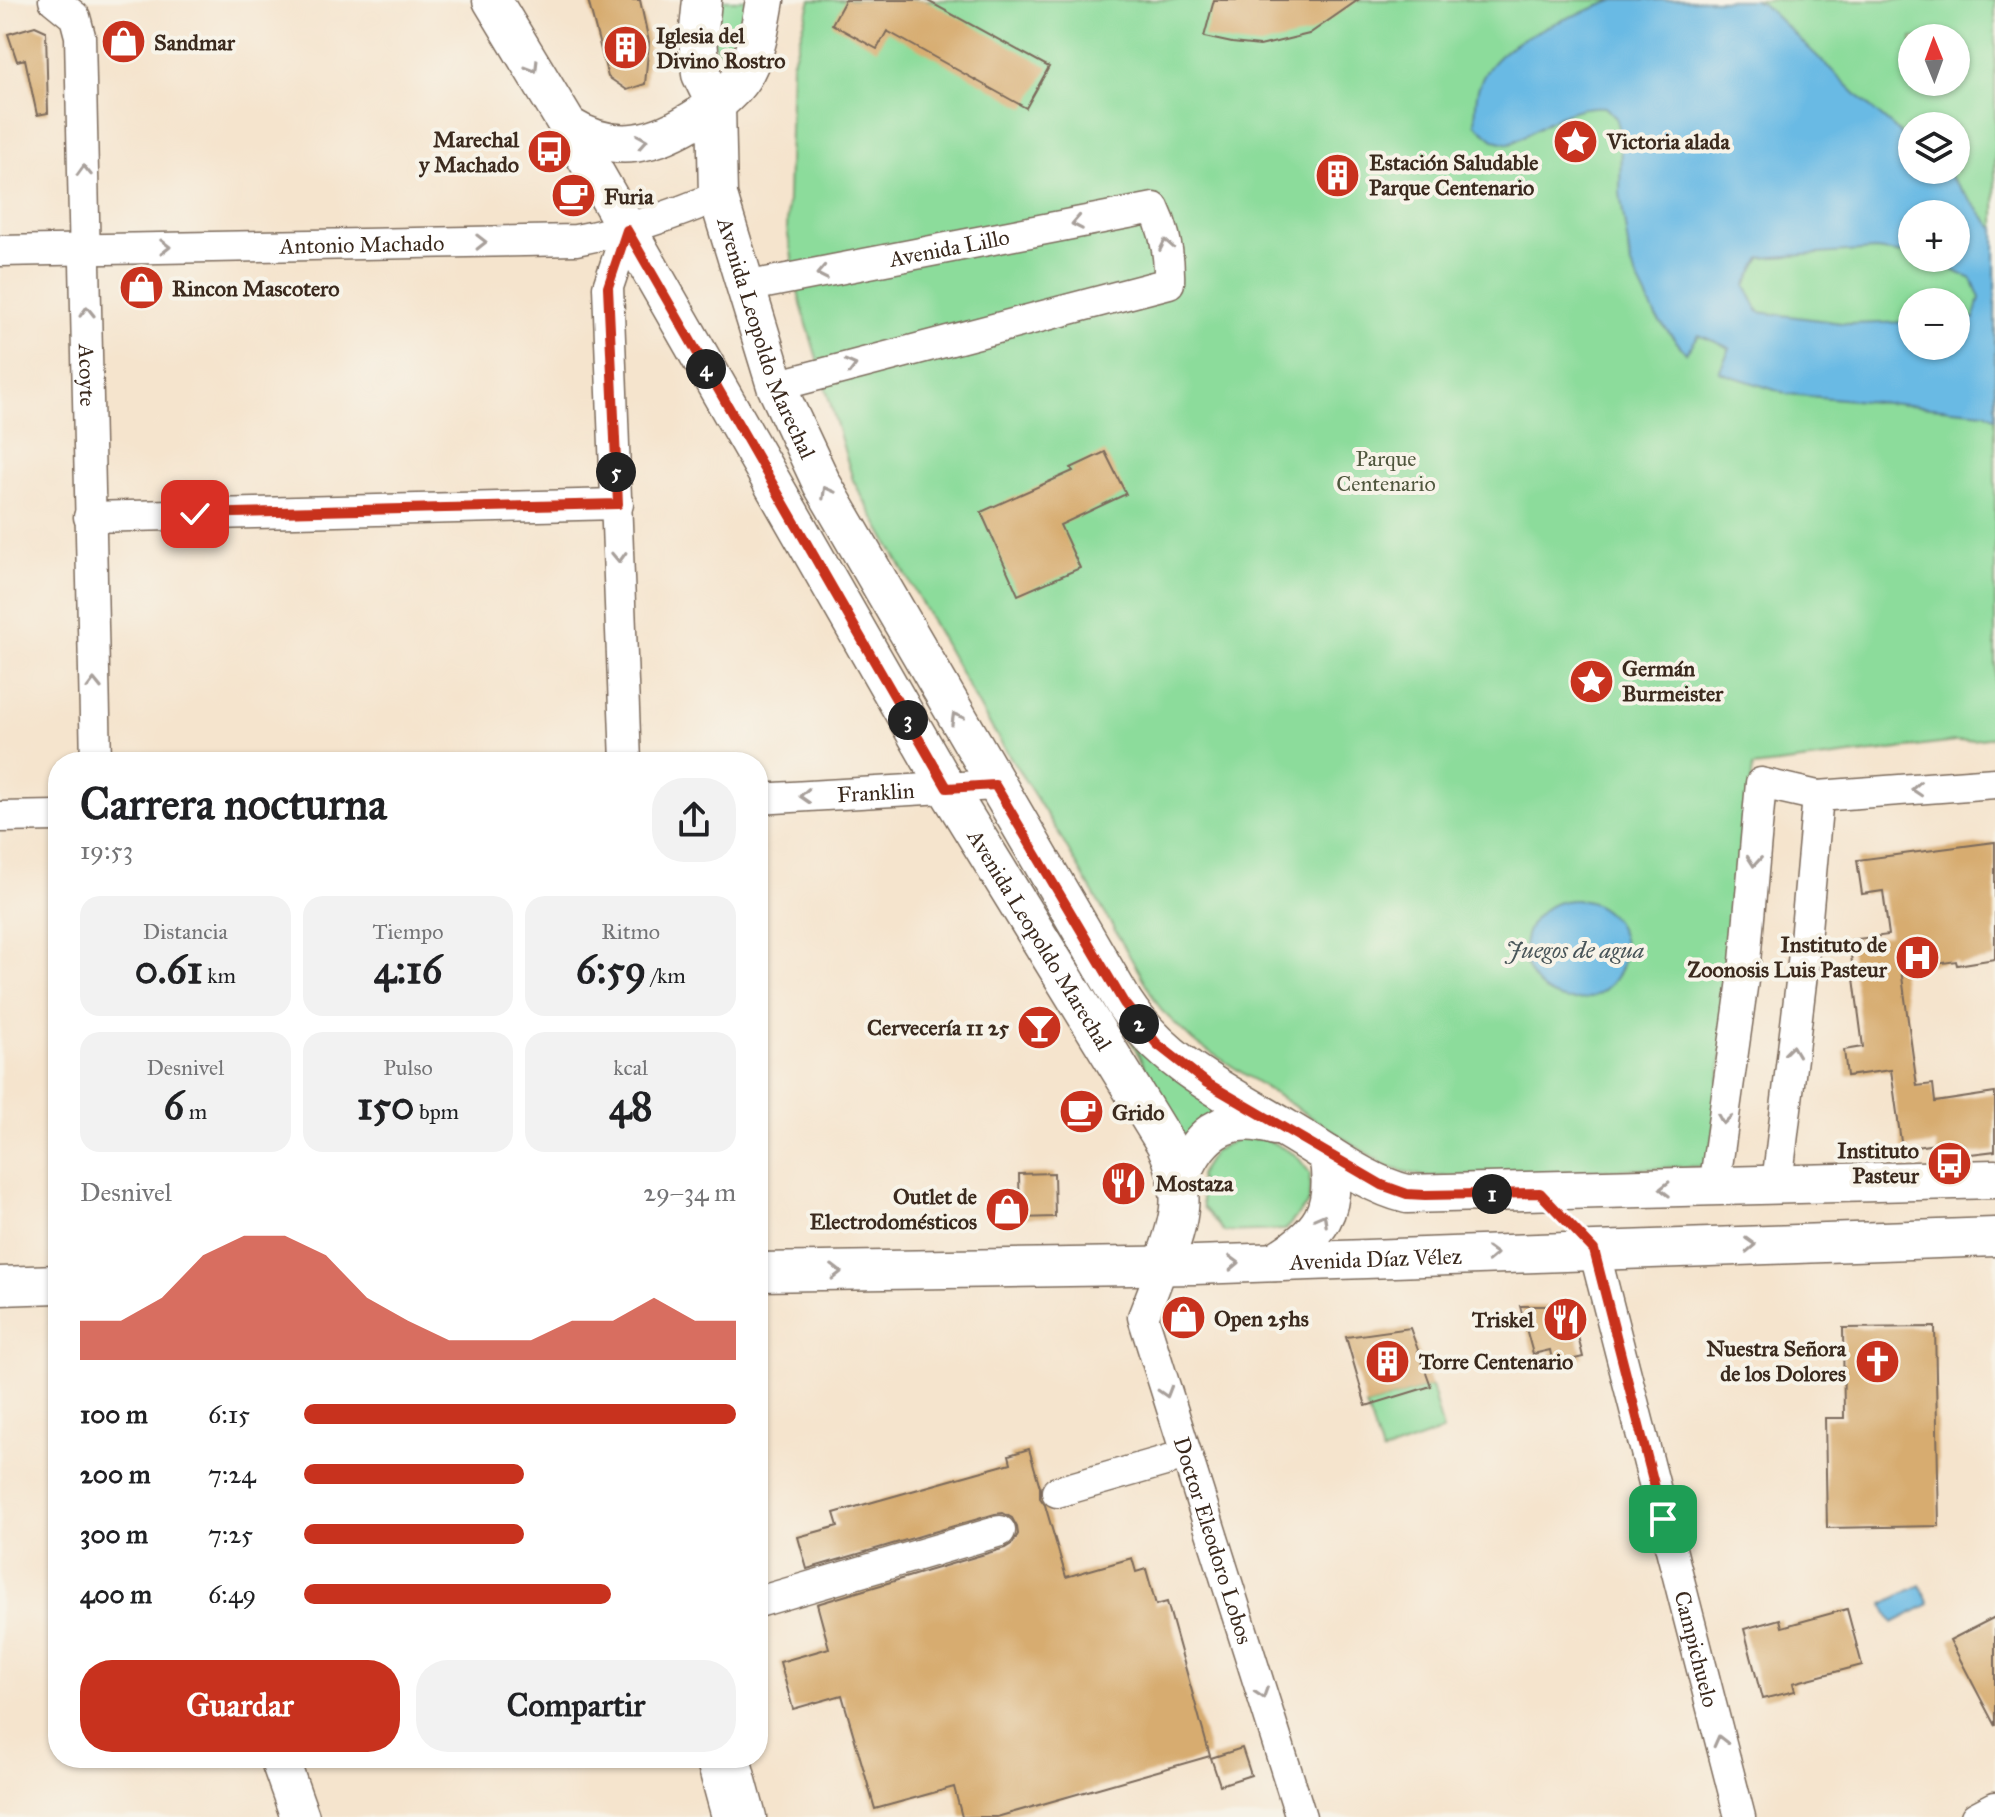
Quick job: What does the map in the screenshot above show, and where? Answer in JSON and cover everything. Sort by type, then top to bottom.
[{"type":"main road","name":"Avenida Leopoldo Marechal","points":[[492,0],[568,126],[947,788],[1170,1153],[1179,1183],[1180,1214],[1163,1265]]},
{"type":"main road","points":[[702,0],[698,40],[701,74],[716,105]]},
{"type":"main road","points":[[568,126],[587,138],[636,143],[673,133],[716,105],[741,78],[755,50],[765,0]]},
{"type":"main road","name":"Avenida Leopoldo Marechal","points":[[716,105],[718,196],[776,386],[822,484],[995,785],[1124,1003],[1147,1033],[1172,1057],[1207,1083],[1328,1155]]},
{"type":"main road","points":[[1179,1183],[1199,1143],[1224,1125],[1235,1121],[1252,1121],[1290,1130]]},
{"type":"main road","points":[[1328,1155],[1382,1185],[1407,1194],[1995,1179]]},
{"type":"main road","points":[[1274,1262],[1300,1246],[1320,1225],[1331,1196],[1332,1174],[1328,1155]]},
{"type":"main road","points":[[1540,1193],[1594,1250]]},
{"type":"main road","name":"Avenida Díaz Vélez","points":[[768,1272],[1274,1262],[1995,1237]]},
{"type":"main road","points":[[0,1286],[48,1284]]},
{"type":"main road","points":[[283,1768],[300,1817]]},
{"type":"street","name":"Acoyte","points":[[54,0],[75,17],[80,36],[96,752]]},
{"type":"street","name":"Antonio Machado","points":[[0,251],[576,240],[668,218],[718,196]]},
{"type":"street","name":"Avenida Lillo","points":[[745,287],[1154,208],[1167,242],[1169,283],[776,386]]},
{"type":"street","points":[[626,752],[608,287],[627,230]]},
{"type":"street","points":[[89,517],[618,504]]},
{"type":"street","points":[[1714,1188],[1744,973],[1761,783],[1818,796],[1995,783]]},
{"type":"street","name":"Franklin","points":[[768,798],[995,785]]},
{"type":"street","points":[[1777,1184],[1802,974],[1818,796]]},
{"type":"street","points":[[0,817],[48,816]]},
{"type":"street","name":"Campichuelo","points":[[1594,1250],[1740,1817]]},
{"type":"street","name":"Doctor Eleodoro Lobos","points":[[1163,1265],[1143,1317],[1301,1817]]},
{"type":"street","points":[[1057,1492],[1186,1455]]},
{"type":"street","points":[[768,1599],[1000,1531]]},
{"type":"street","points":[[714,1768],[727,1817]]},
{"type":"street","points":[[738,1768],[751,1817]]},
{"type":"street","points":[[1976,1817],[1995,1807]]},
{"type":"green space","points":[[716,0],[749,0],[746,17],[731,51],[720,53],[713,45]]},
{"type":"green space","name":"Parque Centenario","points":[[811,0],[1995,0],[1995,737],[1753,767],[1710,1166],[1427,1177],[1390,1168],[1193,1041],[1161,1010],[1057,831],[985,717],[853,480],[800,301],[787,230],[792,64]]},
{"type":"green space","points":[[1130,1038],[1218,1110],[1182,1140]]},
{"type":"green space","points":[[1239,1138],[1266,1139],[1296,1155],[1310,1173],[1309,1202],[1285,1230],[1224,1232],[1203,1207],[1199,1175],[1214,1151]]},
{"type":"green space","points":[[1431,1386],[1443,1431],[1382,1453],[1366,1406]]},
{"type":"water","points":[[1615,0],[1754,0],[1763,4],[1898,131],[1898,184],[1957,184],[1995,229],[1995,418],[1985,412],[1787,394],[1719,372],[1730,348],[1699,335],[1686,353],[1656,317],[1631,266],[1620,193],[1621,134],[1616,118],[1605,107],[1579,109],[1555,118],[1510,144],[1494,140],[1475,124],[1479,86],[1488,69],[1518,42],[1557,22]],"holes":[[[1898,200],[1970,200],[1970,272],[1956,272],[1972,279],[1980,298],[1974,319],[1970,319],[1970,360],[1898,360],[1898,322],[1849,324],[1759,312],[1746,285],[1761,258],[1875,250],[1898,253]]]},
{"type":"water","name":"Juegos de agua","points":[[1574,900],[1593,904],[1609,915],[1620,931],[1624,950],[1620,969],[1609,985],[1593,996],[1574,1000],[1555,996],[1539,985],[1528,969],[1524,950],[1528,931],[1539,915],[1555,904]]},
{"type":"water","points":[[1920,1585],[1929,1604],[1893,1623],[1883,1604]]},
{"type":"building","name":"Iglesia del Divino Rostro","points":[[588,0],[640,0],[649,42],[645,84],[627,90],[608,77]]},
{"type":"building","points":[[845,0],[926,0],[1049,67],[1026,108],[887,31],[877,49],[832,24]]},
{"type":"building","points":[[1214,0],[1358,0],[1309,34],[1260,46],[1204,37]]},
{"type":"building","points":[[35,26],[46,31],[48,113],[37,115],[25,59],[17,61],[8,34]]},
{"type":"building","name":"Estación Saludable Parque Centenario","points":[[1352,162],[1356,182],[1324,189],[1320,168]]},
{"type":"building","points":[[1105,452],[1126,494],[1060,525],[1080,568],[1018,595],[981,512],[1073,471],[1071,468]]},
{"type":"building","points":[[1995,842],[1995,959],[1901,969],[1917,1086],[1933,1084],[1935,1102],[1995,1093],[1995,1151],[1938,1158],[1936,1144],[1902,1149],[1891,1070],[1847,1076],[1844,1050],[1863,1047],[1849,940],[1889,935],[1883,891],[1862,894],[1857,860]]},
{"type":"building","points":[[1054,1173],[1055,1217],[1020,1218],[1019,1174]]},
{"type":"building","points":[[1520,1306],[1551,1306],[1574,1320],[1583,1357],[1553,1364],[1550,1350],[1533,1354]]},
{"type":"building","points":[[1935,1327],[1939,1526],[1827,1528],[1825,1418],[1844,1418],[1843,1328]]},
{"type":"building","name":"Torre Centenario","points":[[1410,1328],[1431,1386],[1366,1406],[1346,1337]]},
{"type":"building","points":[[1029,1449],[1040,1487],[1040,1498],[1045,1505],[1066,1577],[1132,1558],[1136,1572],[1146,1569],[1156,1605],[1167,1602],[1210,1756],[997,1817],[962,1817],[954,1787],[875,1809],[842,1695],[793,1709],[780,1662],[829,1648],[817,1604],[1005,1548],[1013,1543],[1018,1534],[1017,1527],[1012,1518],[1003,1513],[995,1514],[807,1569],[798,1537],[838,1526],[834,1513],[1011,1463],[1009,1455]]},
{"type":"building","points":[[1847,1609],[1862,1665],[1793,1683],[1795,1691],[1762,1699],[1744,1629],[1780,1619],[1782,1627]]},
{"type":"building","points":[[1995,1617],[1995,1726],[1950,1640]]},
{"type":"building","points":[[1242,1748],[1251,1775],[1220,1785],[1211,1758]]},
{"type":"place","name":"Sandmar","points":[[123,42]]},
{"type":"place","name":"Iglesia del Divino Rostro","points":[[625,48]]},
{"type":"place","name":"Victoria alada","points":[[1576,141]]},
{"type":"place","name":"Marechal y Machado","points":[[550,152]]},
{"type":"place","name":"Estación Saludable Parque Centenario","points":[[1338,175]]},
{"type":"place","name":"Furia","points":[[573,196]]},
{"type":"place","name":"Rincon Mascotero","points":[[141,288]]},
{"type":"place","name":"Germán Burmeister","points":[[1591,681]]},
{"type":"place","name":"Instituto de Zoonosis Luis Pasteur","points":[[1918,957]]},
{"type":"place","name":"Cervecería 11 25","points":[[1040,1027]]},
{"type":"place","name":"Grido","points":[[1081,1112]]},
{"type":"place","name":"Instituto Pasteur","points":[[1950,1163]]},
{"type":"place","name":"Mostaza","points":[[1124,1183]]},
{"type":"place","name":"Outlet de Electrodomésticos","points":[[1008,1209]]},
{"type":"place","name":"Open 25hs","points":[[1183,1318]]},
{"type":"place","name":"Triskel","points":[[1565,1319]]},
{"type":"place","name":"Torre Centenario","points":[[1388,1361]]},
{"type":"place","name":"Nuestra Señora de los Dolores","points":[[1877,1361]]},
{"type":"route","points":[[195,514],[618,504],[608,287],[627,230],[947,788],[995,785],[1124,1003],[1157,1044],[1207,1083],[1394,1191],[1425,1195],[1540,1193],[1594,1250],[1663,1519]]}]
